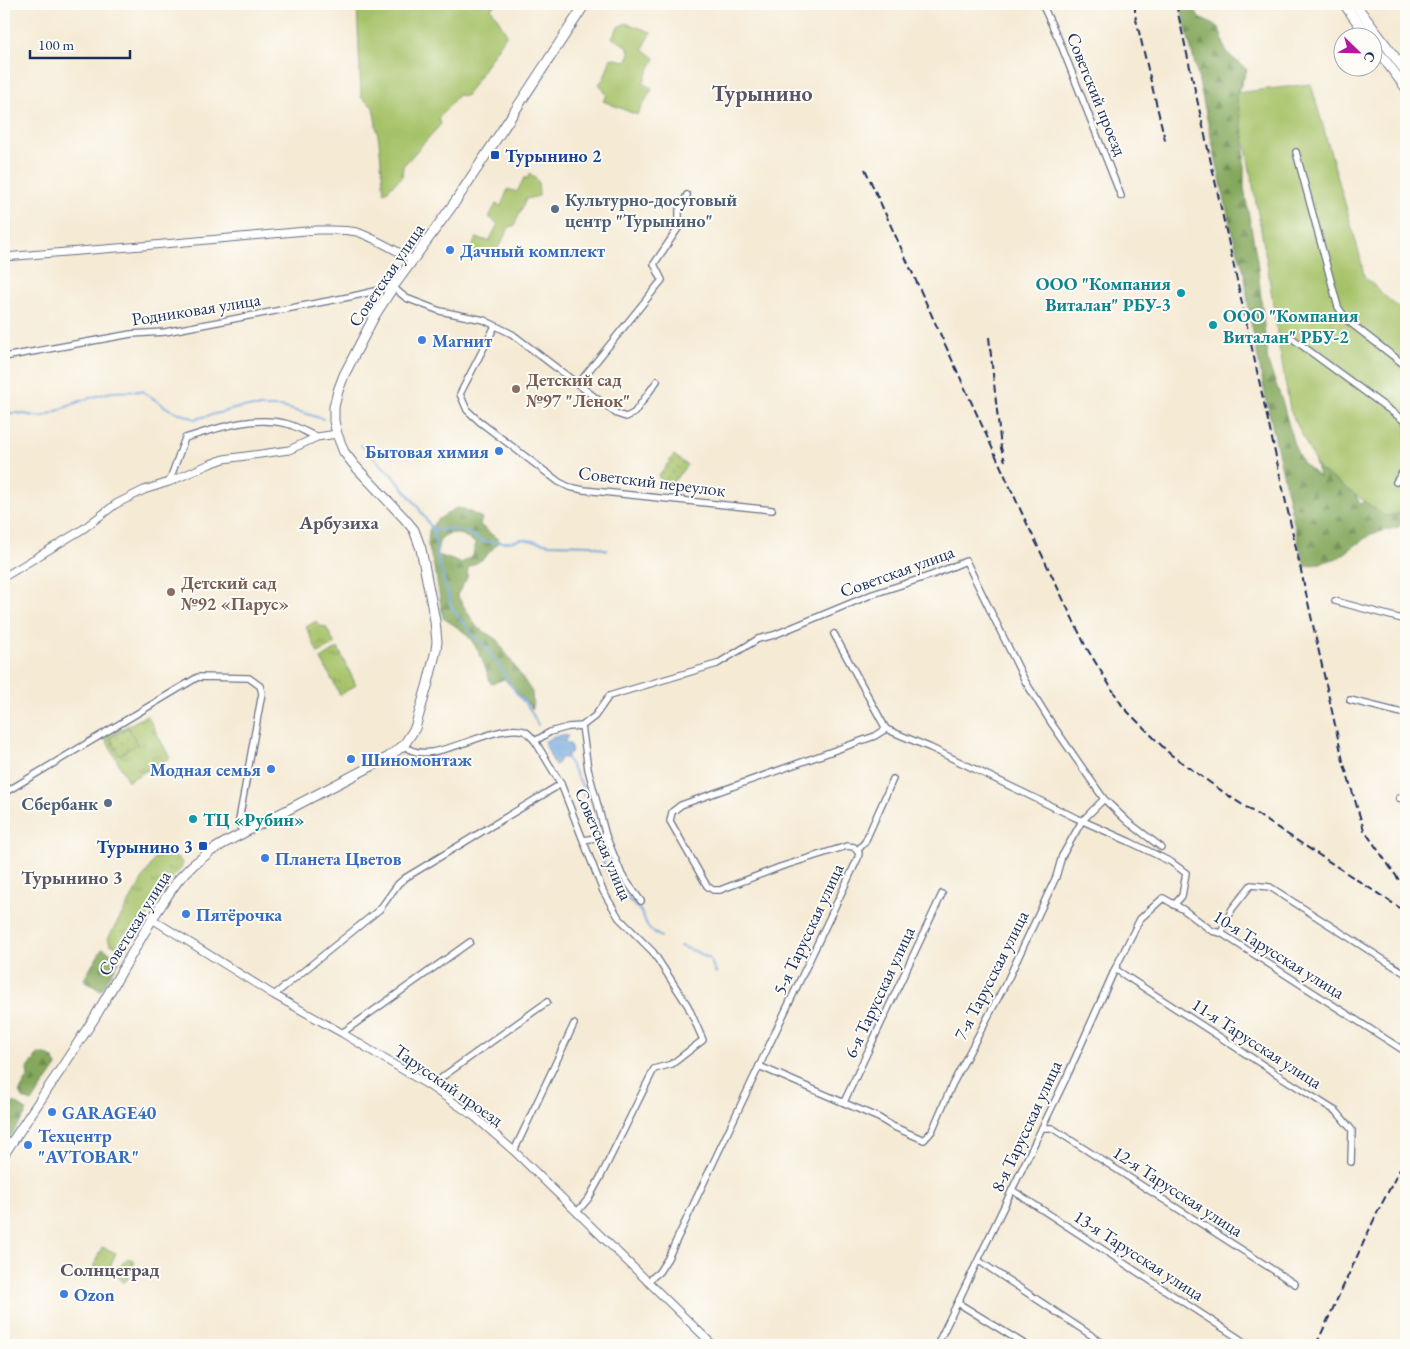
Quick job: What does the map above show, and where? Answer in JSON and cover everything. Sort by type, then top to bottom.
[{"type":"main road","name":"Советская улица","points":[[4,1154],[66,1063],[152,919],[179,879],[211,851],[387,758],[404,745],[415,728],[437,642],[435,621],[420,549],[414,530],[344,452],[334,421],[334,407],[344,375],[374,315],[455,202],[585,4]]},
{"type":"main road","points":[[1344,4],[1362,28]]},
{"type":"main road","points":[[1355,4],[1406,72]]},
{"type":"main road","points":[[1382,56],[1406,88]]},
{"type":"street","name":"Советский проезд","points":[[1042,4],[1059,40],[1121,196]]},
{"type":"street","points":[[1296,152],[1338,307],[1348,321],[1406,366]]},
{"type":"street","points":[[578,384],[662,280],[654,264],[679,227],[679,210],[687,195]]},
{"type":"street","points":[[4,257],[335,230],[356,232],[388,246],[413,260]]},
{"type":"street","points":[[393,287],[406,298],[440,311],[484,320],[512,334],[617,414],[626,417],[634,413],[657,381]]},
{"type":"street","name":"Родниковая улица","points":[[4,357],[131,334],[164,332],[393,287]]},
{"type":"street","name":"Советский переулок","points":[[495,326],[460,394],[462,400],[467,410],[480,422],[559,482],[569,487],[584,490],[772,510]]},
{"type":"street","points":[[1289,336],[1406,422]]},
{"type":"street","points":[[169,482],[185,438],[226,425],[263,420],[288,424],[317,437]]},
{"type":"street","points":[[4,577],[83,529],[116,504],[144,490],[169,482],[222,460],[289,450],[317,437],[337,434]]},
{"type":"street","points":[[1396,482],[1406,467]]},
{"type":"street","name":"Советская улица","points":[[641,901],[622,875],[606,836],[588,769],[582,726],[595,716],[609,696],[717,664],[758,639],[774,635],[873,594],[932,575],[966,561],[1025,681],[1052,724],[1104,799],[1128,822],[1161,847]]},
{"type":"street","points":[[1335,602],[1406,620]]},
{"type":"street","points":[[834,634],[886,729],[931,748],[1171,862],[1186,873],[1182,896],[1174,904]]},
{"type":"street","points":[[4,792],[198,677],[249,678],[260,686],[262,693],[239,820],[240,827],[244,833]]},
{"type":"street","points":[[1350,700],[1406,714]]},
{"type":"street","points":[[535,741],[550,732],[568,727],[582,726]]},
{"type":"street","name":"Советская улица","points":[[404,745],[409,750],[423,754],[510,729],[525,731],[535,741],[561,784],[603,891],[619,918],[653,952],[688,1006],[703,1040],[672,1064],[654,1069],[600,1178],[589,1198],[577,1212]]},
{"type":"street","name":"5-я Тарусская улица","points":[[647,1282],[659,1272],[668,1258],[858,858],[857,850],[854,847],[847,846],[780,867],[720,890],[713,890],[707,886],[670,821],[672,812],[681,805],[875,736],[886,729]]},
{"type":"street","points":[[857,850],[865,842],[893,779]]},
{"type":"street","name":"Советская улица","points":[[274,995],[380,909],[398,884],[405,878],[561,784]]},
{"type":"street","points":[[1399,798],[1406,800]]},
{"type":"street","name":"7-я Тарусская улица","points":[[844,1102],[924,1140],[932,1131],[952,1085],[1008,979],[1056,878],[1062,856],[1082,821],[1104,799]]},
{"type":"street","points":[[584,840],[606,836]]},
{"type":"street","points":[[1220,934],[1232,909],[1251,885],[1270,887],[1406,974]]},
{"type":"street","name":"6-я Тарусская улица","points":[[844,1102],[942,894]]},
{"type":"street","name":"8-я Тарусская улица","points":[[937,1345],[1140,919],[1163,898],[1174,904]]},
{"type":"street","name":"10-я Тарусская улица","points":[[1174,904],[1212,931],[1220,934],[1406,1052]]},
{"type":"street","name":"Тарусский проезд","points":[[152,919],[274,995],[342,1033],[431,1087],[475,1117],[514,1151],[713,1345]]},
{"type":"street","points":[[342,1033],[470,942]]},
{"type":"street","name":"11-я Тарусская улица","points":[[1115,969],[1337,1112],[1352,1130],[1351,1162]]},
{"type":"street","points":[[431,1087],[445,1074],[547,1002]]},
{"type":"street","points":[[514,1151],[574,1024]]},
{"type":"street","points":[[759,1066],[844,1102]]},
{"type":"street","name":"12-я Тарусская улица","points":[[1042,1128],[1052,1128],[1295,1284]]},
{"type":"street","name":"13-я Тарусская улица","points":[[1012,1190],[1249,1345]]},
{"type":"street","points":[[978,1261],[1106,1345]]},
{"type":"street","points":[[958,1303],[1026,1345]]},
{"type":"green space","points":[[357,4],[497,4],[491,8],[507,34],[466,96],[458,95],[439,118],[441,124],[403,166],[402,177],[384,193],[379,141],[373,107],[361,97]]},
{"type":"green space","points":[[1180,4],[1192,4],[1199,18],[1219,27],[1226,52],[1247,70],[1238,92],[1244,134],[1244,188],[1257,260],[1268,363],[1282,400],[1294,445],[1302,462],[1320,478],[1315,463],[1323,430],[1360,504],[1385,486],[1406,489],[1406,520],[1399,527],[1371,534],[1338,558],[1305,567],[1265,394],[1249,313],[1245,275],[1231,229]]},
{"type":"green space","points":[[626,23],[651,32],[643,49],[655,58],[643,83],[652,89],[637,115],[603,101],[607,95],[599,84],[604,78],[611,58],[626,61],[630,54],[627,46],[612,38],[618,27]]},
{"type":"green space","points":[[1311,84],[1364,276],[1406,314],[1406,512],[1385,516],[1318,468],[1290,410],[1267,263],[1236,93]]},
{"type":"green space","points":[[530,173],[538,181],[539,196],[526,199],[514,226],[510,226],[494,256],[471,250],[476,238],[489,241],[498,224],[489,217],[496,204],[501,206],[508,189],[517,192],[524,178],[528,178]]},
{"type":"green space","points":[[674,455],[687,465],[670,486],[658,477]]},
{"type":"green space","points":[[456,508],[464,509],[482,518],[480,525],[500,541],[483,559],[468,568],[467,578],[457,595],[476,626],[497,640],[532,692],[533,709],[504,679],[491,684],[471,639],[443,618],[436,575],[428,545],[429,530],[436,521]],"holes":[[[451,533],[463,535],[475,543],[473,556],[461,563],[438,555],[438,547],[444,536]]]},
{"type":"green space","points":[[316,621],[320,626],[326,627],[335,644],[318,653],[306,627]]},
{"type":"green space","points":[[338,648],[356,685],[340,695],[321,659]]},
{"type":"green space","points":[[147,715],[170,758],[128,781],[105,738]]},
{"type":"green space","points":[[128,727],[137,744],[119,755],[110,738]]},
{"type":"green space","points":[[166,854],[180,860],[183,864],[179,871],[169,881],[128,947],[122,949],[110,944],[108,938],[155,858]]},
{"type":"green space","points":[[102,949],[118,957],[120,960],[102,989],[99,990],[84,979]]},
{"type":"green space","points":[[38,1054],[50,1057],[57,1066],[32,1102],[24,1099],[19,1093],[28,1077],[27,1070]]},
{"type":"green space","points":[[14,1102],[27,1112],[4,1146],[6,1117],[10,1106]]},
{"type":"green space","points":[[102,1247],[116,1253],[107,1273],[93,1267]]},
{"type":"green space","points":[[128,1258],[134,1261],[134,1266],[127,1280],[123,1282],[118,1273]]},
{"type":"water","points":[[561,735],[568,736],[565,741],[570,744],[572,752],[568,754],[567,758],[560,758],[555,766],[544,742]]},
{"type":"waterway","points":[[4,413],[42,417],[83,400],[111,392],[142,391],[169,409],[195,419],[242,407],[281,407],[323,419]]},
{"type":"waterway","points":[[361,445],[394,477],[416,504],[433,530],[441,571],[452,608],[471,633],[487,648],[517,694],[530,709],[538,725]]},
{"type":"waterway","points":[[433,530],[450,529],[464,531],[484,542],[510,542],[522,539],[550,544],[591,545],[607,550]]},
{"type":"waterway","points":[[566,757],[581,783],[594,832]]},
{"type":"waterway","points":[[597,843],[598,850],[614,886],[640,910],[649,929],[661,937]]},
{"type":"waterway","points":[[680,946],[710,959],[716,973]]},
{"type":"railway","points":[[1135,4],[1135,15],[1166,144]]},
{"type":"railway","points":[[1176,4],[1343,761],[1364,830],[1406,890]]},
{"type":"railway","points":[[865,169],[1021,511],[1086,647],[1123,707],[1170,754],[1226,794],[1406,912]]},
{"type":"railway","points":[[989,337],[1001,448],[1005,461]]},
{"type":"railway","points":[[1316,1345],[1378,1211],[1406,1160]]},
{"type":"place","name":"Турынино 2","points":[[495,155]]},
{"type":"place","name":"Культурно-досуговый центр \"Турынино\"","points":[[555,209]]},
{"type":"place","name":"Дачный комплект","points":[[450,250]]},
{"type":"place","name":"ООО \"Компания Виталан\" РБУ-3","points":[[1181,293]]},
{"type":"place","name":"ООО \"Компания Виталан\" РБУ-2","points":[[1213,325]]},
{"type":"place","name":"Магнит","points":[[422,340]]},
{"type":"place","name":"Детский сад №97 \"Ленок\"","points":[[516,389]]},
{"type":"place","name":"Бытовая химия","points":[[499,451]]},
{"type":"place","name":"Детский сад №92 «Парус»","points":[[171,592]]},
{"type":"place","name":"Шиномонтаж","points":[[351,759]]},
{"type":"place","name":"Модная семья","points":[[271,769]]},
{"type":"place","name":"Сбербанк","points":[[108,803]]},
{"type":"place","name":"ТЦ «Рубин»","points":[[193,819]]},
{"type":"place","name":"Турынино 3","points":[[203,846]]},
{"type":"place","name":"Планета Цветов","points":[[265,858]]},
{"type":"place","name":"Пятёрочка","points":[[186,914]]},
{"type":"place","name":"GARAGE40","points":[[52,1112]]},
{"type":"place","name":"Техцентр \"AVTOBAR\"","points":[[28,1145]]},
{"type":"place","name":"Ozon","points":[[64,1294]]},
{"type":"district","name":"Турынино","points":[[762,93]]},
{"type":"district","name":"Арбузиха","points":[[339,522]]},
{"type":"district","name":"Турынино 3","points":[[72,877]]},
{"type":"district","name":"Солнцеград","points":[[110,1269]]}]
